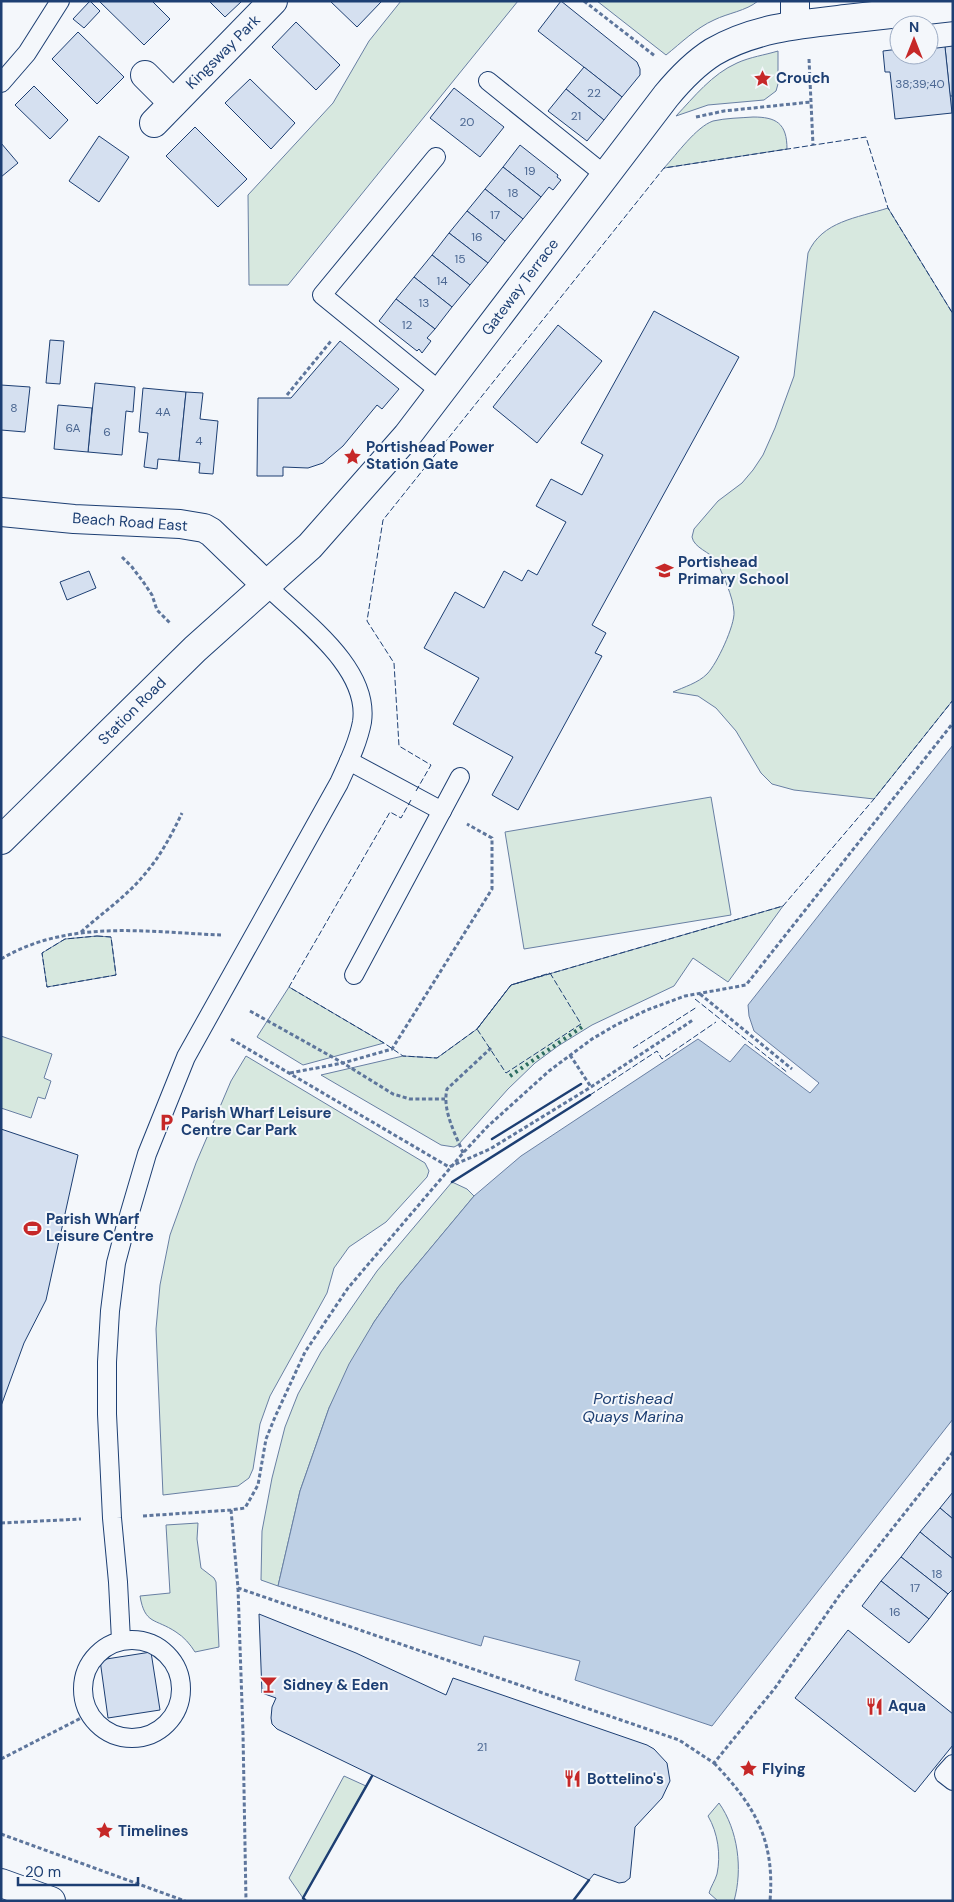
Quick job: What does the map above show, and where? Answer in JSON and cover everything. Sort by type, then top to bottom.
[{"type":"street","name":"Kingsway Park","points":[[154,123],[273,1]]},
{"type":"street","name":"Gateway Terrace","points":[[266,585],[310,546],[407,436],[605,175],[682,77],[714,52],[738,40],[799,17],[953,7]]},
{"type":"street","name":"Kingsway Park","points":[[145,75],[173,103]]},
{"type":"street","name":"Beach Road East","points":[[1,512],[74,519],[180,524],[204,528],[211,532],[266,585]]},
{"type":"street","name":"Station Road","points":[[5,830],[195,649],[266,585]]},
{"type":"street","points":[[1,1883],[51,1901]]},
{"type":"lane","points":[[1,83],[26,53],[60,1]]},
{"type":"lane","points":[[488,81],[605,175]]},
{"type":"lane","points":[[436,157],[322,295],[441,392]]},
{"type":"lane","points":[[121,1640],[107,1414],[107,1353],[116,1263],[147,1154],[186,1056],[339,783],[356,744],[362,721],[362,699],[352,675],[332,648],[266,585]]},
{"type":"lane","points":[[349,761],[442,811]]},
{"type":"lane","points":[[354,975],[460,777]]},
{"type":"lane","points":[[121,1640],[140,1640],[158,1646],[168,1654],[179,1673],[181,1698],[176,1714],[161,1729],[148,1736],[132,1738],[112,1734],[102,1728],[89,1714],[83,1694],[85,1672],[94,1656],[109,1644],[121,1640]]},
{"type":"lane","points":[[953,1764],[944,1774],[953,1781]]},
{"type":"path","points":[[584,1],[682,77]]},
{"type":"path","points":[[799,17],[810,102],[813,145]]},
{"type":"path","points":[[694,118],[724,111],[810,102]]},
{"type":"path","points":[[287,395],[334,338]]},
{"type":"path","points":[[121,556],[132,567],[152,595],[157,610],[195,649]]},
{"type":"path","points":[[246,1901],[238,1588],[235,1537],[231,1510],[245,1508],[258,1485],[266,1439],[285,1392],[310,1344],[348,1288],[449,1166],[531,1086],[570,1055],[616,1025],[647,1010],[685,996],[746,985],[953,723]]},
{"type":"path","points":[[290,1073],[392,1049],[492,889],[492,838],[442,811]]},
{"type":"path","points":[[80,932],[126,894],[145,875],[174,830],[182,813]]},
{"type":"path","points":[[1,959],[20,948],[52,937],[80,932],[120,931],[254,936]]},
{"type":"path","points":[[700,993],[792,1068]]},
{"type":"path","points":[[250,1011],[343,1062],[393,1094],[410,1099],[445,1098]]},
{"type":"path","points":[[449,1166],[490,1149],[693,1020]]},
{"type":"path","points":[[205,1023],[449,1166]]},
{"type":"path","points":[[463,1152],[446,1109],[445,1098],[447,1089],[490,1048]]},
{"type":"path","points":[[570,1055],[591,1086]]},
{"type":"path","points":[[714,1763],[775,1688],[839,1596],[953,1452]]},
{"type":"path","points":[[238,1588],[680,1740],[714,1763],[739,1791],[753,1811],[763,1833],[769,1854],[772,1880],[770,1901]]},
{"type":"path","points":[[1,1760],[89,1714]]},
{"type":"path","points":[[1,1834],[185,1901]]},
{"type":"shaded area","points":[[401,1],[518,1],[288,285],[249,285],[248,195],[333,103],[369,41]]},
{"type":"shaded area","points":[[597,1],[758,1],[748,7],[707,23],[666,55]]},
{"type":"shaded area","points":[[778,51],[778,84],[776,91],[764,100],[708,105],[676,116],[719,73],[747,59]]},
{"type":"shaded area","points":[[753,117],[768,118],[779,123],[785,133],[787,149],[664,168],[693,135],[707,124],[718,120]]},
{"type":"shaded area","points":[[888,208],[953,314],[953,700],[874,799],[794,790],[772,784],[761,773],[736,731],[716,708],[698,696],[673,692],[707,674],[720,653],[732,626],[734,612],[730,593],[717,561],[699,547],[692,537],[694,529],[718,501],[742,483],[753,470],[763,455],[775,428],[794,376],[808,253],[814,242],[831,227],[853,218]]},
{"type":"shaded area","points":[[711,797],[731,915],[524,949],[505,832]]},
{"type":"shaded area","points":[[783,906],[728,982],[693,958],[674,986],[592,1025],[535,1063],[454,1147],[441,1145],[321,1075],[403,1056],[437,1058],[477,1029],[511,985]]},
{"type":"shaded area","points":[[97,936],[111,937],[116,975],[47,987],[42,953],[65,939]]},
{"type":"shaded area","points":[[289,987],[384,1043],[303,1065],[257,1037]]},
{"type":"shaded area","points":[[1,1036],[52,1054],[44,1078],[51,1081],[45,1099],[38,1097],[31,1118],[1,1108]]},
{"type":"shaded area","points":[[246,1056],[425,1163],[429,1171],[427,1177],[386,1222],[349,1247],[334,1268],[327,1293],[270,1396],[260,1424],[253,1469],[249,1478],[238,1486],[163,1495],[156,1329],[160,1285],[170,1235],[196,1163],[231,1081]]},
{"type":"shaded area","points":[[452,1182],[467,1189],[474,1196],[399,1286],[374,1322],[329,1408],[300,1491],[278,1586],[261,1580],[262,1531],[272,1478],[285,1427],[298,1394],[321,1352],[377,1271]]},
{"type":"shaded area","points":[[198,1523],[197,1539],[201,1568],[214,1578],[216,1582],[219,1647],[195,1652],[179,1634],[148,1616],[140,1596],[170,1593],[166,1525]]},
{"type":"shaded area","points":[[344,1776],[366,1786],[303,1898],[289,1878]]},
{"type":"shaded area","points":[[719,1803],[731,1825],[737,1850],[738,1876],[734,1901],[718,1901],[709,1893],[717,1874],[719,1859],[718,1844],[708,1816]]},
{"type":"water","name":"Portishead Quays Marina","points":[[953,745],[953,1419],[712,1726],[575,1680],[580,1661],[484,1636],[481,1646],[278,1586],[300,1491],[329,1408],[349,1364],[374,1322],[399,1286],[474,1196],[521,1156],[698,1039],[730,1062],[745,1044],[810,1093],[819,1083],[754,1031],[748,1005]]},
{"type":"building","points":[[90,1],[100,11],[84,28],[73,19]]},
{"type":"building","points":[[99,1],[152,1],[170,19],[144,45]]},
{"type":"building","points":[[209,1],[242,1],[225,17]]},
{"type":"building","points":[[330,1],[381,1],[381,2],[357,27]]},
{"type":"building","points":[[561,1],[637,62],[640,75],[622,97],[538,31]]},
{"type":"building","points":[[296,22],[340,65],[316,90],[272,47]]},
{"type":"building","points":[[78,32],[124,77],[97,104],[52,59]]},
{"type":"building","points":[[953,46],[953,96],[950,96],[945,47]]},
{"type":"building","points":[[945,47],[952,113],[895,119],[890,72],[885,72],[883,51],[889,50],[889,65],[939,65],[939,48]]},
{"type":"building","points":[[584,67],[622,97],[604,120],[566,89]]},
{"type":"building","points":[[250,79],[295,123],[271,149],[225,103]]},
{"type":"building","points":[[34,86],[68,120],[50,139],[15,105]]},
{"type":"building","points":[[454,88],[504,127],[480,157],[430,118]]},
{"type":"building","points":[[566,89],[604,120],[587,141],[548,111]]},
{"type":"building","points":[[195,127],[247,179],[218,207],[166,156]]},
{"type":"building","points":[[99,136],[129,157],[99,202],[69,181]]},
{"type":"building","points":[[1,143],[18,163],[1,177]]},
{"type":"building","points":[[520,145],[558,175],[557,177],[561,180],[553,190],[549,187],[541,197],[503,167]]},
{"type":"building","points":[[503,167],[541,197],[523,219],[485,189]]},
{"type":"building","points":[[485,189],[523,219],[505,241],[467,211]]},
{"type":"building","points":[[467,211],[505,241],[488,263],[449,233]]},
{"type":"building","points":[[449,233],[488,263],[470,285],[432,255]]},
{"type":"building","points":[[432,255],[470,285],[452,307],[414,277]]},
{"type":"building","points":[[414,277],[452,307],[435,329],[396,299]]},
{"type":"building","points":[[396,299],[435,329],[427,338],[431,341],[422,353],[379,321]]},
{"type":"building","points":[[654,311],[739,357],[592,625],[606,633],[595,653],[602,656],[518,810],[492,795],[513,757],[453,724],[479,678],[424,648],[455,592],[484,608],[504,571],[522,581],[528,570],[537,575],[566,522],[536,506],[551,479],[582,495],[603,455],[581,443]]},
{"type":"building","points":[[558,325],[602,361],[537,443],[493,407]]},
{"type":"building","points":[[50,340],[64,341],[60,384],[46,383]]},
{"type":"building","points":[[340,341],[399,389],[382,409],[377,405],[343,446],[323,463],[308,468],[283,467],[283,476],[257,476],[258,398],[291,398]]},
{"type":"building","points":[[95,383],[135,387],[133,412],[126,411],[122,455],[88,452]]},
{"type":"building","points":[[1,385],[30,387],[25,432],[1,430]]},
{"type":"building","points":[[143,388],[186,392],[179,461],[158,459],[157,469],[144,467],[148,433],[139,432]]},
{"type":"building","points":[[186,392],[203,393],[200,419],[218,421],[213,474],[199,473],[200,463],[179,461]]},
{"type":"building","points":[[58,405],[92,408],[88,452],[54,449]]},
{"type":"building","points":[[89,571],[96,588],[67,600],[60,582]]},
{"type":"building","name":"Parish Wharf Leisure Centre","points":[[1,1129],[78,1155],[46,1300],[24,1343],[1,1406]]},
{"type":"building","points":[[953,1492],[953,1519],[940,1508]]},
{"type":"building","points":[[940,1508],[953,1519],[953,1559],[920,1532]]},
{"type":"building","points":[[920,1532],[953,1559],[953,1589],[948,1594],[901,1557]]},
{"type":"building","points":[[901,1557],[948,1594],[929,1619],[881,1581]]},
{"type":"building","points":[[881,1581],[929,1619],[909,1643],[862,1606]]},
{"type":"building","points":[[259,1614],[356,1653],[446,1695],[453,1678],[654,1749],[667,1763],[670,1781],[662,1798],[635,1827],[630,1878],[625,1882],[619,1883],[594,1874],[589,1880],[277,1729],[272,1724],[271,1718],[272,1707],[276,1698],[262,1693]]},
{"type":"building","name":"Aqua","points":[[848,1630],[953,1714],[953,1745],[915,1792],[795,1698]]},
{"type":"building","points":[[151,1652],[160,1710],[108,1718],[100,1660]]},
{"type":"hedge","points":[[510,1076],[582,1027]]},
{"type":"fence","points":[[416,791],[431,765],[399,746],[394,663],[367,621],[383,520],[664,168],[866,137],[888,208],[953,314]]},
{"type":"fence","points":[[411,800],[401,818],[390,812],[289,987],[403,1056],[437,1058],[477,1029],[511,985],[783,906],[874,799],[953,700]]},
{"type":"fence","points":[[97,936],[111,937],[116,975],[47,987],[42,953],[65,939],[97,936]]},
{"type":"fence","points":[[550,973],[581,1024],[506,1073],[477,1029],[511,985],[550,973]]},
{"type":"fence","points":[[695,999],[788,1073]]},
{"type":"fence","points":[[633,1048],[697,1007]]},
{"type":"fence","points":[[590,1095],[657,1051],[662,1059],[716,1022]]},
{"type":"wall","points":[[492,1139],[581,1084]]},
{"type":"wall","points":[[452,1182],[590,1095]]},
{"type":"wall","points":[[306,1901],[303,1898],[372,1776]]},
{"type":"wall","points":[[573,1901],[589,1880]]},
{"type":"place","name":"Crouch","points":[[762,78]]},
{"type":"place","name":"Portishead Power Station Gate","points":[[352,456]]},
{"type":"place","name":"Portishead Primary School","points":[[664,571]]},
{"type":"place","name":"Parish Wharf Leisure Centre Car Park","points":[[167,1122]]},
{"type":"place","name":"Parish Wharf Leisure Centre","points":[[32,1228]]},
{"type":"place","name":"Sidney & Eden","points":[[269,1685]]},
{"type":"place","name":"Aqua","points":[[874,1706]]},
{"type":"place","name":"Flying","points":[[748,1769]]},
{"type":"place","name":"Bottelino's","points":[[573,1779]]},
{"type":"place","name":"Timelines","points":[[104,1831]]}]
